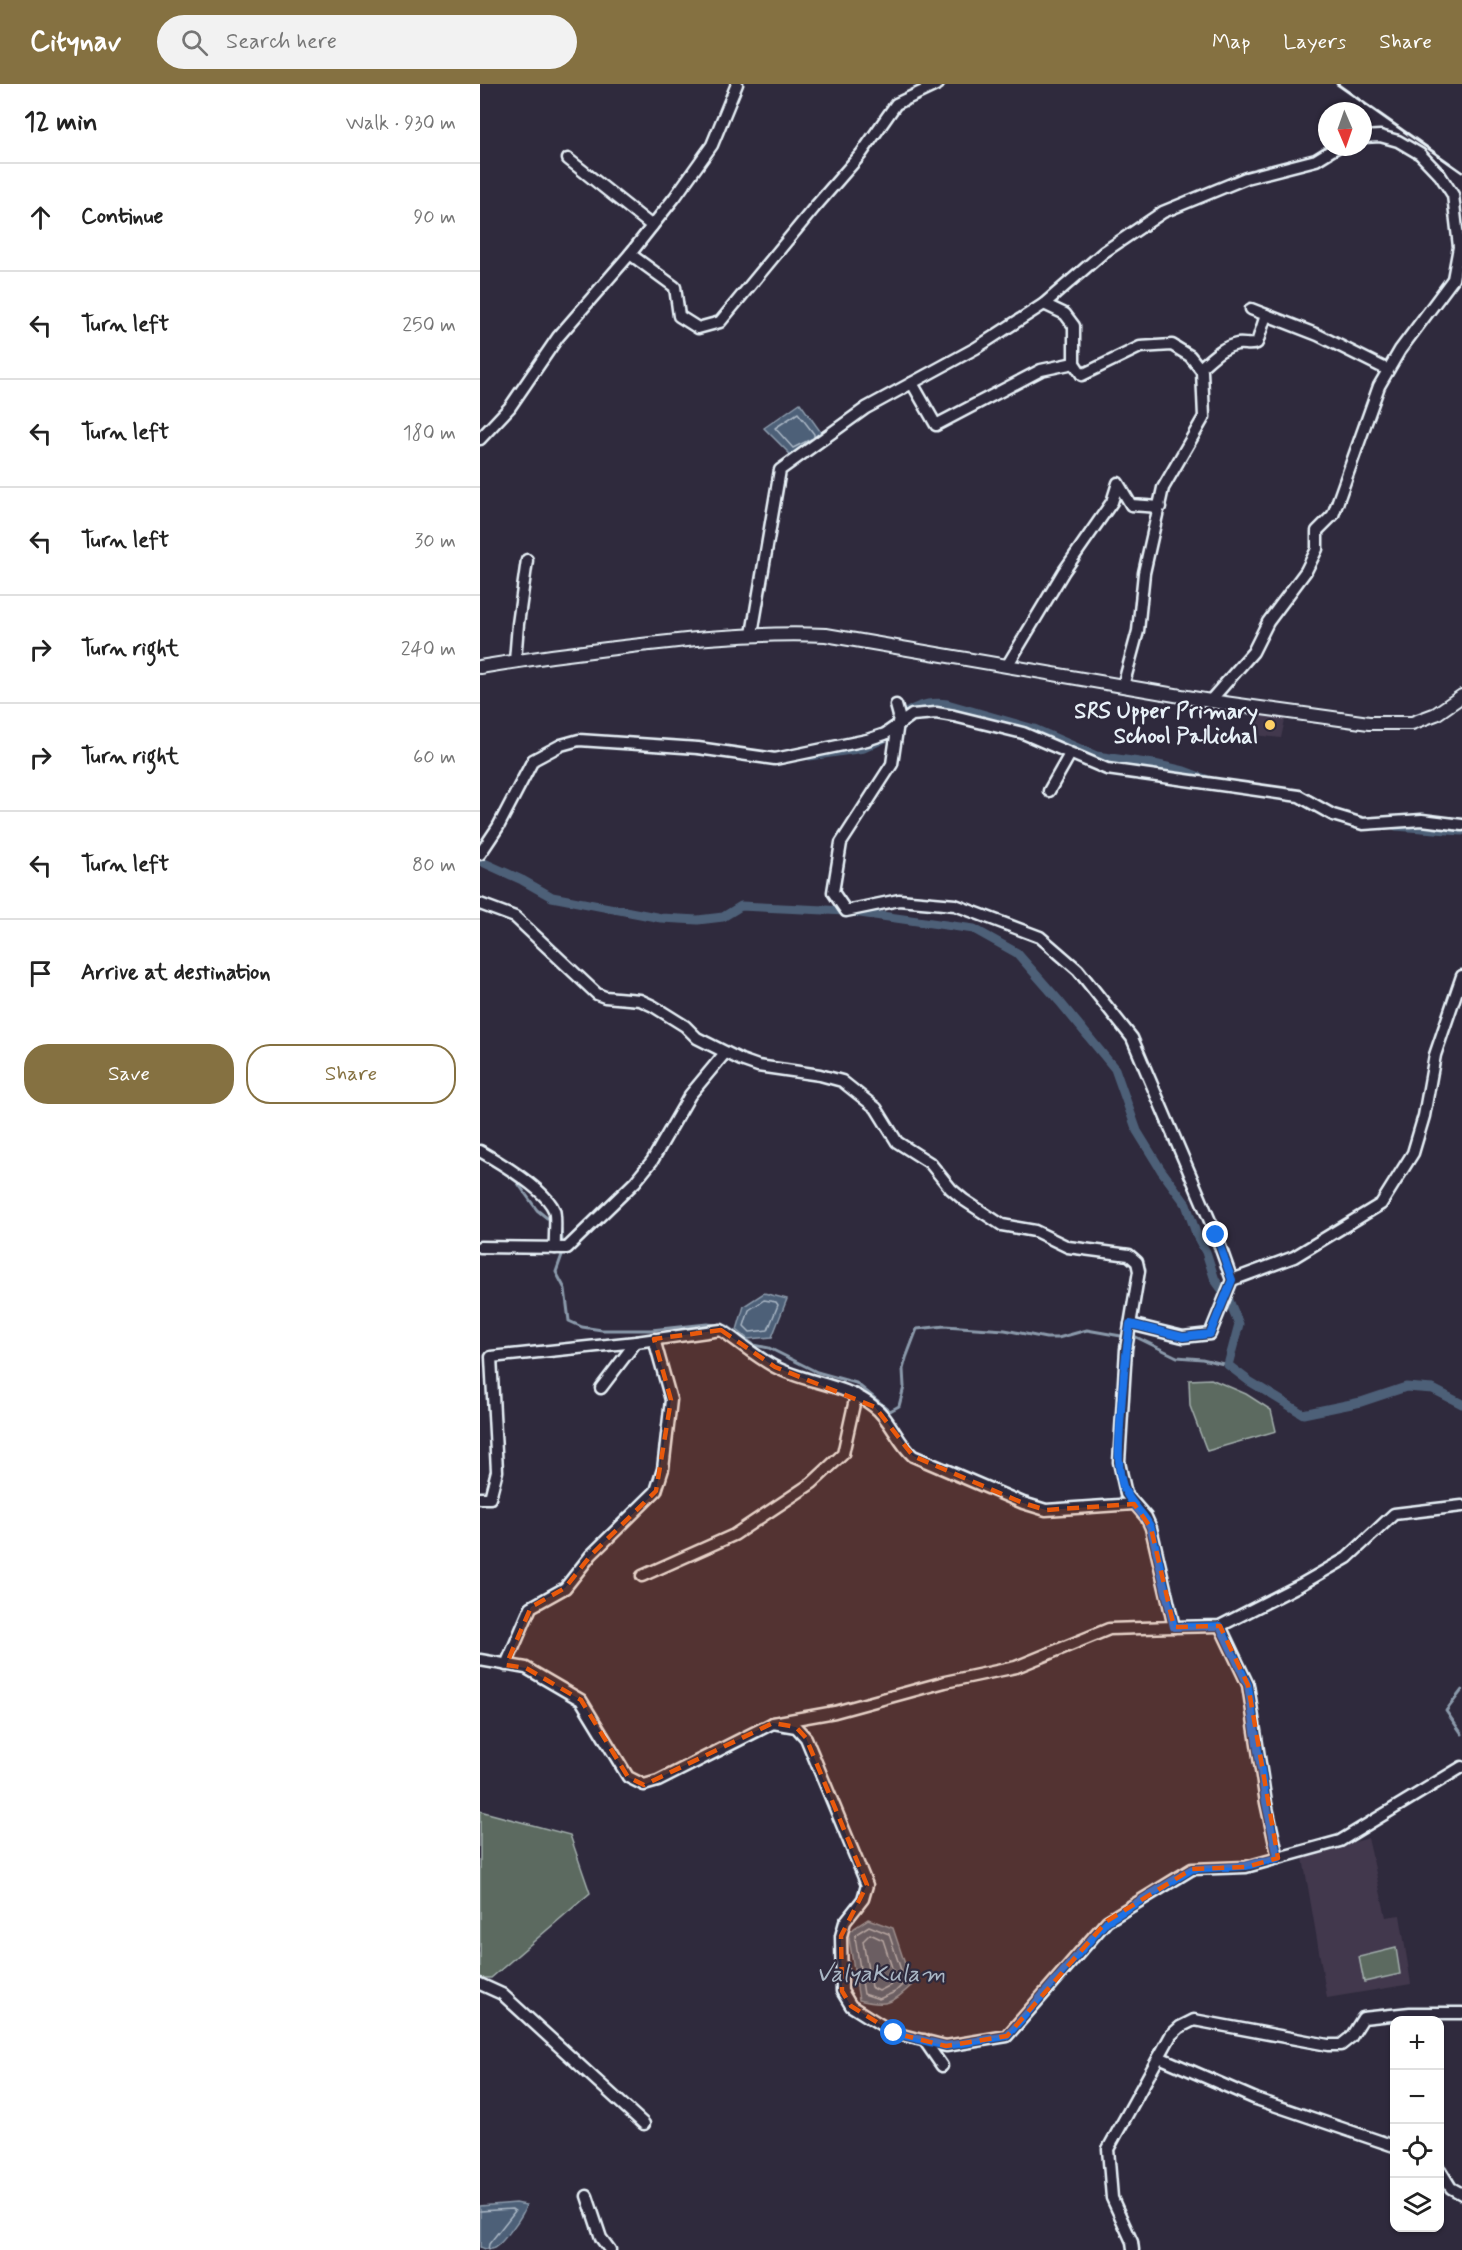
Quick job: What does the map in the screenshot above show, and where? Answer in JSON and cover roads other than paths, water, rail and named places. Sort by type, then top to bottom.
[{"type":"street","points":[[480,438],[510,407],[558,337],[630,254],[712,145],[737,84]]},
{"type":"street","points":[[630,254],[675,287],[679,316],[698,328],[720,322],[861,154],[896,104],[938,84]]},
{"type":"street","points":[[1210,701],[1253,652],[1268,622],[1305,571],[1317,549],[1317,531],[1333,515],[1378,386],[1400,350],[1453,279],[1459,247],[1453,195],[1440,175],[1420,154],[1398,141],[1380,136],[1372,136]]},
{"type":"street","points":[[752,634],[780,470],[866,408],[976,348],[1044,304],[1104,252],[1163,212],[1246,178],[1316,160],[1322,156]]},
{"type":"street","points":[[568,159],[652,226]]},
{"type":"street","points":[[1044,304],[1065,314],[1074,326],[1074,363],[1082,375],[1140,347],[1172,345],[1190,356],[1202,371],[1204,417],[1163,488],[1144,573],[1138,631],[1123,686]]},
{"type":"street","points":[[1251,309],[1318,335],[1388,370]]},
{"type":"street","points":[[1200,368],[1226,347],[1241,343],[1252,345],[1257,342],[1266,315]]},
{"type":"street","points":[[912,383],[936,425],[1041,370],[1074,363]]},
{"type":"street","points":[[1007,666],[1064,571],[1112,502],[1118,483],[1131,505],[1160,507]]},
{"type":"street","points":[[515,661],[527,560]]},
{"type":"street","points":[[480,667],[647,644],[752,634],[826,635],[1210,701],[1369,723],[1412,723],[1436,714],[1462,696]]},
{"type":"street","points":[[896,705],[898,716],[892,764],[841,843],[833,892],[846,911],[899,900],[955,905],[1040,937],[1078,970],[1132,1038],[1216,1235],[1232,1280],[1210,1334],[1183,1337],[1130,1324]]},
{"type":"street","points":[[480,854],[498,827],[533,760],[570,742],[595,740],[699,748],[775,759],[867,740],[885,734],[912,715],[936,713],[1023,733],[1107,769],[1299,796],[1333,815],[1363,824],[1422,820],[1462,825]]},
{"type":"street","points":[[1049,791],[1070,754]]},
{"type":"street","points":[[480,904],[515,917],[597,994],[640,1000],[684,1026],[697,1038],[725,1053],[758,1066],[820,1075],[842,1081],[876,1108],[897,1142],[930,1163],[951,1189],[1002,1225],[1035,1231],[1068,1247],[1123,1254],[1135,1258],[1139,1271],[1130,1324],[1122,1401],[1119,1462],[1126,1494],[1146,1517],[1151,1528],[1174,1627]]},
{"type":"street","points":[[1232,1280],[1294,1257],[1382,1204],[1413,1153],[1424,1116],[1435,1055],[1462,975]]},
{"type":"street","points":[[480,1247],[567,1248],[635,1182],[652,1161],[690,1095],[725,1053]]},
{"type":"street","points":[[480,1151],[505,1166],[537,1191],[554,1210],[555,1248]]},
{"type":"street","points":[[480,1498],[490,1498],[497,1471],[485,1356],[636,1342],[722,1330],[775,1367],[856,1395],[875,1407],[892,1428],[903,1447],[914,1456],[1023,1503],[1046,1510],[1134,1504]]},
{"type":"street","points":[[506,1665],[531,1607],[565,1588],[591,1555],[656,1491],[663,1469],[671,1401],[654,1339]]},
{"type":"street","points":[[601,1388],[636,1342]]},
{"type":"street","points":[[642,1576],[734,1535],[812,1483],[843,1454],[856,1395]]},
{"type":"street","points":[[480,1660],[526,1668],[581,1700],[628,1777],[644,1785],[658,1781],[773,1723],[835,1712],[945,1682],[1016,1667],[1109,1629],[1220,1626],[1347,1558],[1394,1514],[1462,1506]]},
{"type":"street","points":[[1220,1626],[1248,1685],[1266,1803],[1278,1858]]},
{"type":"street","points":[[773,1723],[796,1727],[806,1738],[867,1885],[863,1899],[844,1922],[841,1936],[842,1991],[851,2006],[894,2033],[946,2046],[1007,2036],[1107,1921],[1192,1869],[1246,1866],[1340,1841],[1462,1767]]},
{"type":"street","points":[[480,1984],[502,1994],[644,2124]]},
{"type":"street","points":[[1133,2250],[1132,2242],[1112,2198],[1108,2149],[1171,2035],[1180,2026],[1194,2020],[1328,2045],[1341,2045],[1350,2037],[1363,2018],[1410,2013],[1462,2013]]},
{"type":"street","points":[[924,2040],[942,2066]]},
{"type":"street","points":[[1159,2057],[1256,2099],[1390,2144]]},
{"type":"street","points":[[1444,2177],[1450,2188],[1462,2194]]},
{"type":"street","points":[[587,2196],[601,2238],[610,2250]]},
{"type":"water","points":[[800,403],[825,438],[792,456],[764,428]]},
{"type":"water","points":[[764,1293],[787,1299],[772,1337],[748,1339],[737,1330],[744,1306]]},
{"type":"water","name":"ValyaKulam","points":[[868,1919],[893,1928],[912,1985],[888,2002],[876,2003],[859,2000],[848,1932]]},
{"type":"water","points":[[516,2203],[526,2205],[508,2235],[494,2248],[480,2247],[480,2206]]},
{"type":"waterway","points":[[895,721],[919,707],[947,704],[1034,729],[1096,756],[1154,764],[1184,771],[1208,780]]},
{"type":"waterway","points":[[810,756],[864,748],[883,739]]},
{"type":"waterway","points":[[1396,826],[1462,831]]},
{"type":"waterway","points":[[480,861],[552,897],[661,918],[698,920],[723,917],[741,906],[846,911],[974,929],[1017,953],[1115,1069],[1137,1131],[1161,1170],[1186,1204],[1215,1280],[1223,1291]]},
{"type":"waterway","points":[[480,1158],[488,1161]]},
{"type":"waterway","points":[[501,1170],[517,1182],[537,1210],[547,1218]]},
{"type":"waterway","points":[[561,1229],[562,1240]]},
{"type":"waterway","points":[[562,1255],[556,1272],[565,1289],[569,1321],[582,1327],[602,1330],[651,1330],[707,1324],[727,1326],[754,1345],[769,1348],[817,1372],[856,1383],[890,1411],[899,1406],[904,1387],[903,1369],[917,1329],[945,1326],[1005,1330],[1046,1338],[1058,1338],[1087,1330],[1121,1336]]},
{"type":"waterway","points":[[1228,1298],[1239,1324],[1228,1365],[1249,1381],[1303,1414],[1361,1402],[1406,1387],[1433,1389],[1462,1404]]},
{"type":"waterway","points":[[1136,1337],[1177,1357],[1202,1359],[1228,1365]]},
{"type":"waterway","points":[[1462,1690],[1446,1711],[1462,1734]]},
{"type":"railway","points":[[1337,84],[1462,172]]},
{"type":"place","name":"SRS Upper Primary School Pallichal","points":[[1270,725]]}]
